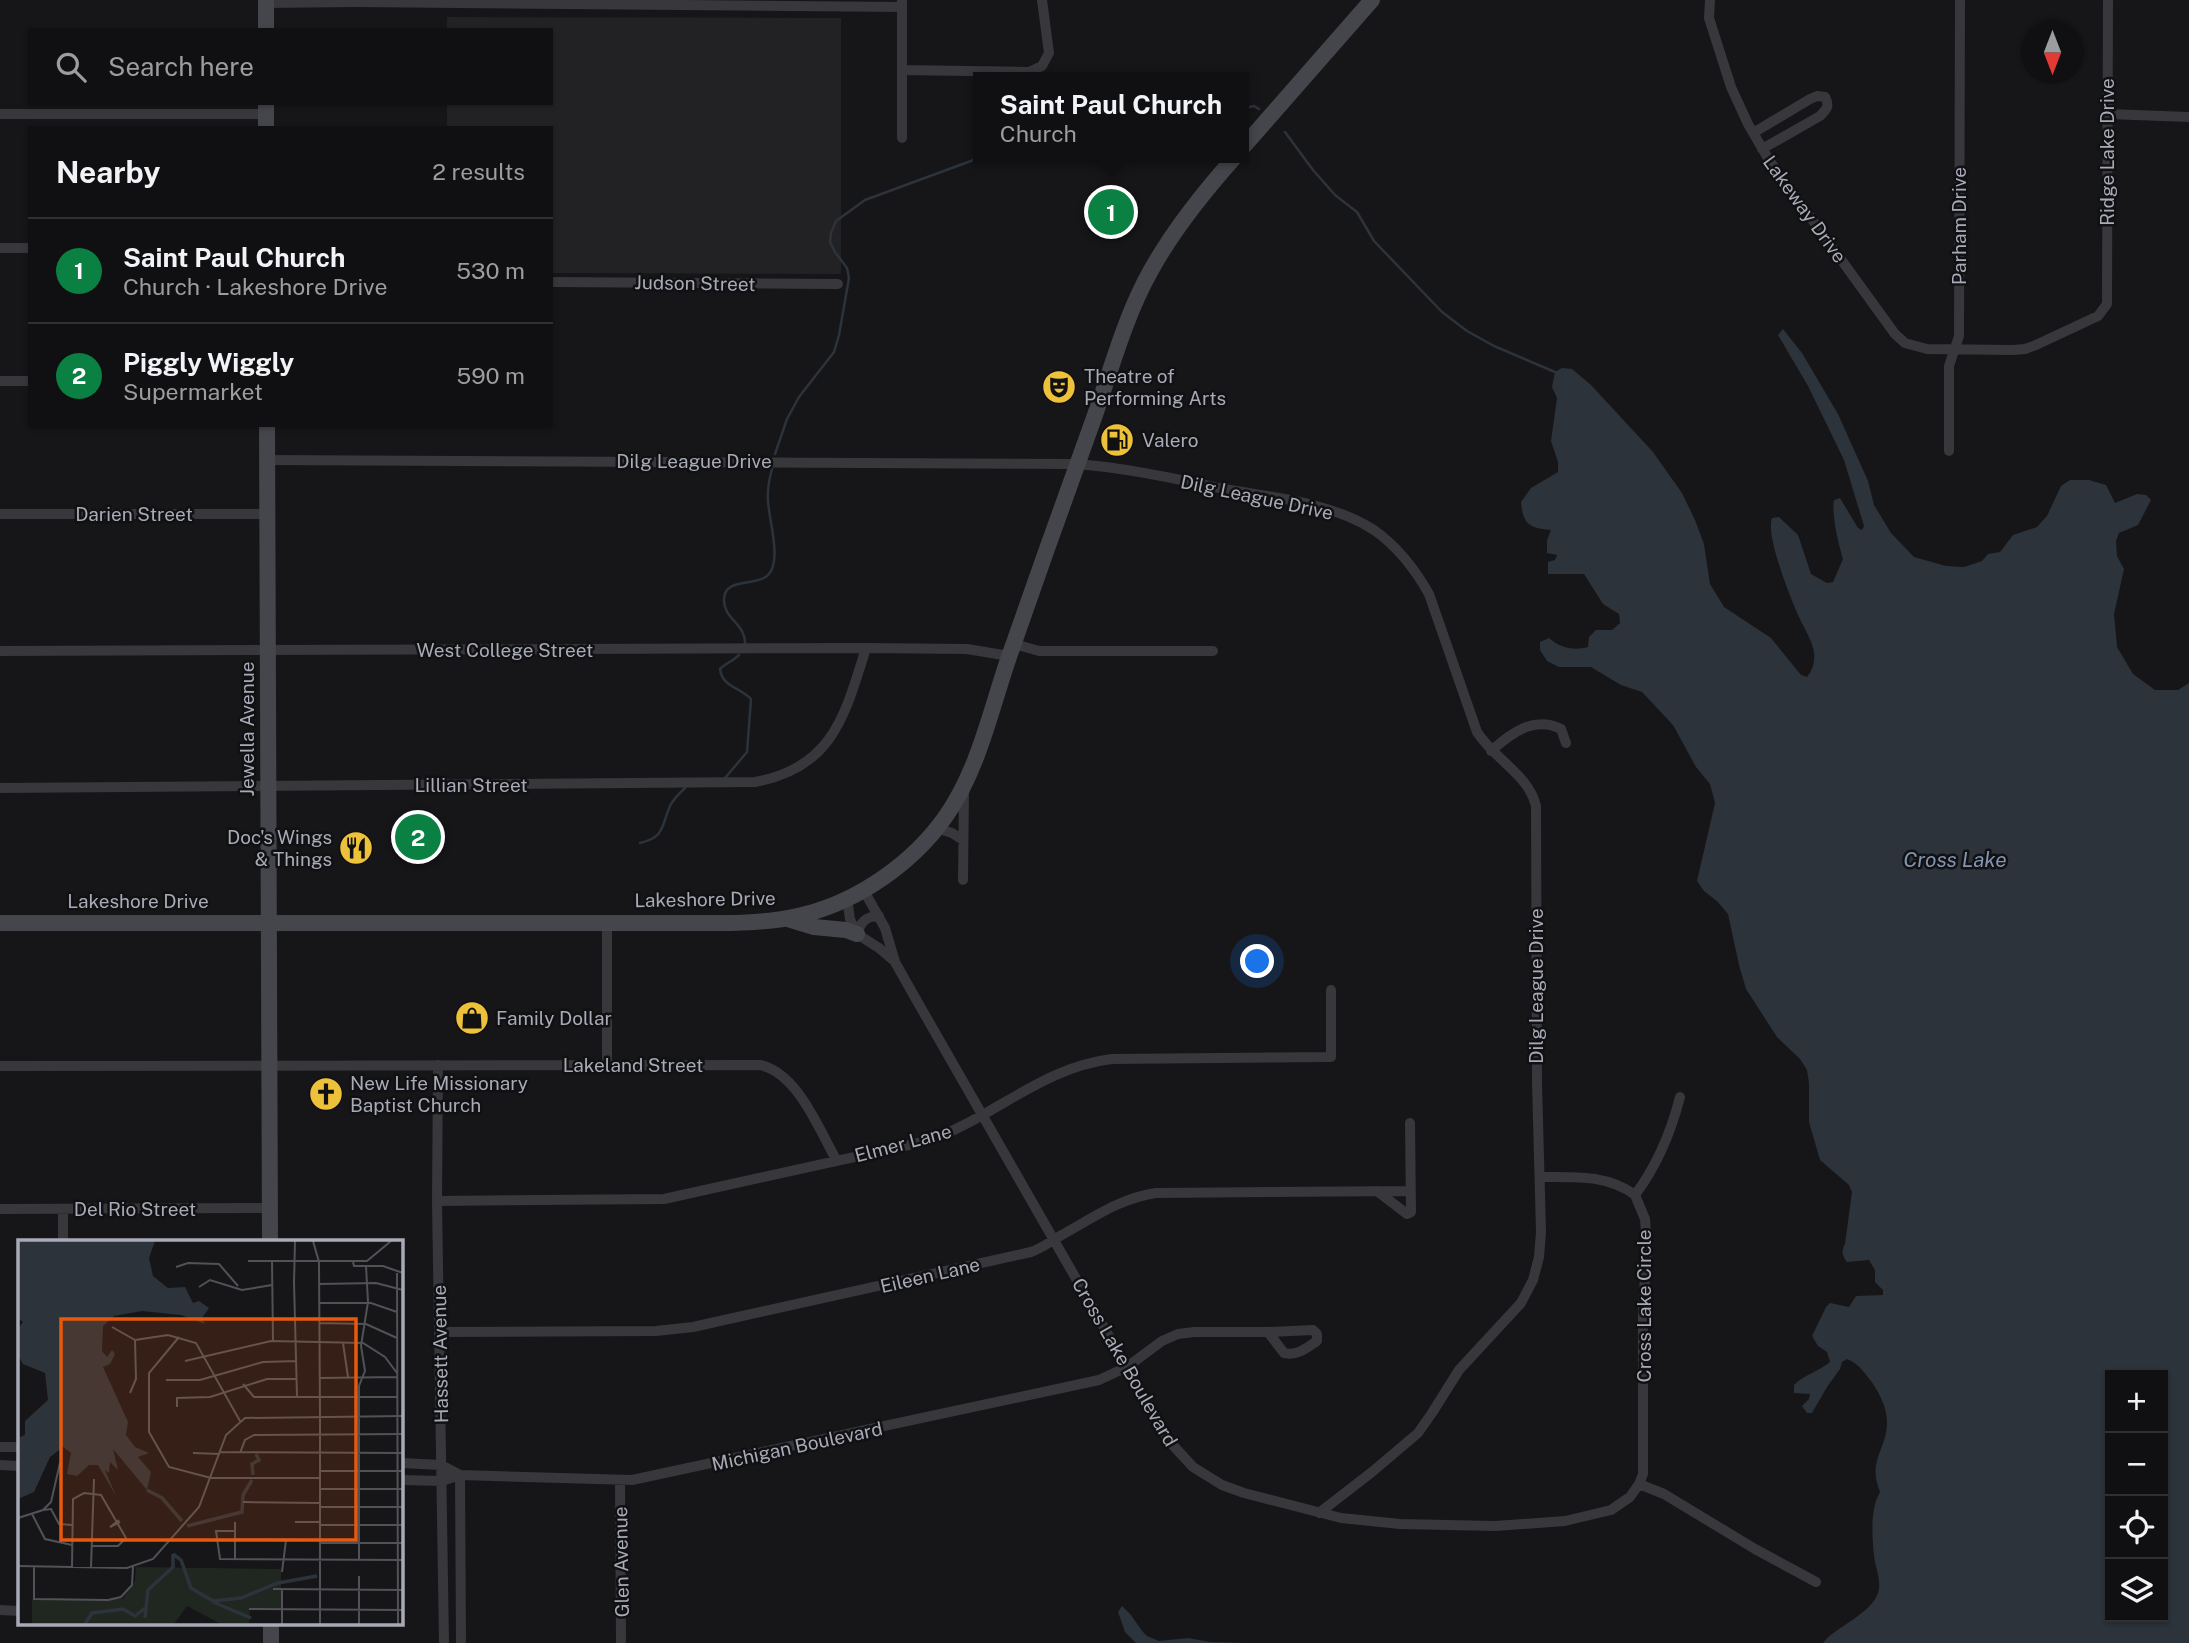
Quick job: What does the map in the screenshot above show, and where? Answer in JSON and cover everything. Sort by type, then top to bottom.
[{"type":"main road","points":[[1249,140],[1372,0]]},
{"type":"main road","points":[[266,2],[266,28]]},
{"type":"main road","name":"Lakeshore Drive","points":[[0,923],[732,923],[786,918],[827,907],[863,889],[902,864],[946,816],[964,785],[1121,337],[1145,282],[1185,215],[1230,163]]},
{"type":"main road","name":"Jewella Avenue","points":[[267,427],[270,1240]]},
{"type":"main road","points":[[786,918],[814,927],[846,930],[862,937]]},
{"type":"street","points":[[902,70],[1029,72],[1042,66],[1049,53],[1042,0]]},
{"type":"street","name":"Lakeway Drive","points":[[1710,0],[1709,18],[1731,87],[1762,149],[1895,334],[1905,343],[1918,348],[1953,350],[2025,349],[2098,316],[2107,304]]},
{"type":"street","name":"Parham Drive","points":[[1949,451],[1949,366],[1959,336],[1960,0]]},
{"type":"street","name":"Ridge Lake Drive","points":[[2107,304],[2108,0]]},
{"type":"street","points":[[266,2],[902,4],[902,138]]},
{"type":"street","points":[[1753,133],[1810,99],[1825,97],[1827,109],[1820,116],[1762,149]]},
{"type":"street","points":[[0,114],[266,115]]},
{"type":"street","points":[[2107,114],[2189,117]]},
{"type":"street","points":[[0,248],[28,248]]},
{"type":"street","name":"Judson Street","points":[[553,282],[838,284]]},
{"type":"street","points":[[0,381],[28,381]]},
{"type":"street","name":"Dilg League Drive","points":[[267,460],[1077,464],[1127,470],[1314,506],[1353,519],[1373,530],[1405,558],[1429,594],[1477,732],[1490,751],[1526,782],[1536,806],[1537,1082],[1541,1232],[1539,1256],[1533,1280],[1521,1303],[1458,1370],[1418,1433],[1319,1513]]},
{"type":"street","name":"Darien Street","points":[[0,514],[267,514]]},
{"type":"street","name":"West College Street","points":[[0,651],[866,648],[1213,650]]},
{"type":"street","name":"Lillian Street","points":[[0,788],[739,784],[771,779],[805,764],[832,738],[866,648]]},
{"type":"street","points":[[1490,751],[1518,730],[1538,723],[1561,729],[1566,743]]},
{"type":"street","points":[[963,880],[964,785]]},
{"type":"street","points":[[936,828],[963,840]]},
{"type":"street","name":"Cross Lake Boulevard","points":[[863,889],[885,928],[895,962],[1169,1441],[1184,1459],[1202,1474],[1244,1493],[1319,1513],[1400,1524],[1495,1526],[1572,1520],[1611,1510],[1630,1497],[1639,1484]]},
{"type":"street","points":[[847,898],[850,919],[862,937]]},
{"type":"street","points":[[862,937],[861,923],[870,916],[879,916]]},
{"type":"street","points":[[607,922],[607,1065]]},
{"type":"street","points":[[862,937],[885,928]]},
{"type":"street","name":"Cross Lake Boulevard","points":[[862,937],[895,962]]},
{"type":"street","name":"Elmer Lane","points":[[437,1201],[664,1199],[927,1141],[961,1128],[1058,1073],[1073,1066],[1099,1060],[1331,1057],[1331,990]]},
{"type":"street","name":"Hassett Avenue","points":[[438,1065],[437,1201],[444,1643]]},
{"type":"street","name":"Lakeland Street","points":[[0,1066],[752,1065],[768,1067],[781,1074],[797,1090],[837,1161]]},
{"type":"street","points":[[1540,1177],[1590,1178],[1620,1185],[1635,1195],[1652,1168],[1671,1127],[1680,1097]]},
{"type":"street","points":[[1377,1191],[1407,1214],[1411,1212],[1410,1124]]},
{"type":"street","name":"Eileen Lane","points":[[440,1332],[656,1331],[693,1327],[1031,1252],[1119,1203],[1142,1195],[1410,1191]]},
{"type":"street","name":"Cross Lake Circle","points":[[1635,1195],[1645,1219],[1647,1245],[1643,1309],[1644,1449],[1643,1474],[1639,1484]]},
{"type":"street","name":"Del Rio Street","points":[[0,1209],[270,1208]]},
{"type":"street","points":[[62,1209],[63,1240]]},
{"type":"street","name":"Michigan Boulevard","points":[[402,1480],[442,1481],[460,1475],[620,1481],[707,1465],[1099,1380],[1127,1367],[1163,1341],[1178,1334],[1268,1332]]},
{"type":"street","points":[[0,1447],[18,1447]]},
{"type":"street","name":"Michigan Boulevard","points":[[402,1463],[441,1465],[460,1475]]},
{"type":"street","points":[[0,1465],[18,1466]]},
{"type":"street","points":[[460,1475],[461,1643]]},
{"type":"street","name":"Glen Avenue","points":[[620,1481],[621,1643]]},
{"type":"street","points":[[1639,1484],[1664,1494],[1816,1583]]},
{"type":"street","points":[[0,1610],[18,1611]]},
{"type":"shaded area","points":[[447,17],[841,18],[841,274],[553,273],[553,126],[447,126],[447,105],[553,105],[553,28],[447,28]]},
{"type":"water","name":"Cross Lake","points":[[1783,329],[1802,353],[1838,414],[1868,481],[1874,505],[1891,533],[1914,557],[1946,566],[1964,567],[1982,561],[1988,554],[2000,552],[2013,535],[2037,527],[2047,516],[2061,486],[2070,480],[2089,480],[2106,485],[2115,503],[2137,494],[2146,495],[2151,500],[2138,525],[2119,533],[2116,541],[2117,556],[2124,569],[2114,614],[2117,647],[2133,674],[2155,690],[2178,690],[2189,683],[2189,1643],[1823,1643],[1861,1614],[1878,1593],[1872,1523],[1880,1492],[1876,1471],[1886,1432],[1887,1416],[1882,1400],[1871,1381],[1858,1366],[1847,1359],[1842,1362],[1812,1413],[1807,1413],[1802,1406],[1810,1394],[1794,1393],[1794,1385],[1830,1362],[1827,1352],[1818,1346],[1812,1336],[1826,1307],[1830,1303],[1849,1307],[1856,1296],[1883,1295],[1883,1290],[1875,1282],[1875,1270],[1869,1260],[1847,1262],[1844,1257],[1852,1192],[1849,1185],[1820,1160],[1809,1122],[1807,1070],[1800,1059],[1777,1037],[1746,989],[1728,914],[1697,881],[1715,803],[1710,784],[1696,767],[1673,725],[1642,692],[1621,685],[1591,667],[1559,667],[1547,661],[1540,650],[1540,642],[1549,638],[1567,648],[1588,647],[1589,637],[1596,630],[1612,630],[1620,623],[1619,614],[1603,604],[1584,574],[1548,574],[1548,562],[1555,560],[1557,555],[1547,553],[1547,540],[1551,530],[1529,524],[1521,502],[1531,488],[1558,472],[1558,462],[1551,441],[1557,398],[1552,387],[1555,372],[1562,368],[1572,369],[1591,385],[1653,452],[1682,493],[1704,544],[1710,584],[1724,607],[1771,638],[1801,675],[1807,677],[1813,665],[1814,652],[1780,567],[1772,538],[1772,518],[1779,517],[1798,535],[1811,574],[1827,583],[1833,582],[1843,559],[1834,521],[1834,500],[1840,498],[1858,528],[1862,530],[1864,526],[1844,460],[1808,386],[1778,335]]},
{"type":"water","points":[[1122,1606],[1147,1636],[1159,1641],[1188,1638],[1210,1642],[1247,1643],[1136,1643],[1125,1632],[1118,1612]]},
{"type":"waterway","points":[[1249,107],[1259,109]]},
{"type":"waterway","points":[[1285,132],[1335,195],[1357,212],[1374,241],[1442,312],[1467,331],[1494,346],[1555,372]]},
{"type":"waterway","points":[[775,454],[787,419],[799,397],[834,352],[839,335],[849,278],[847,268],[830,242],[836,221],[865,200],[973,160]]},
{"type":"waterway","points":[[745,646],[745,638],[727,612],[724,599],[730,587],[760,580],[771,571],[774,546],[768,493],[772,469]]},
{"type":"waterway","points":[[725,778],[747,752],[751,699],[724,680],[720,669],[739,655]]},
{"type":"waterway","points":[[640,843],[658,834],[671,803],[685,788]]},
{"type":"place","name":"Saint Paul Church","points":[[1111,212]]},
{"type":"place","name":"Theatre of Performing Arts","points":[[1059,387]]},
{"type":"place","name":"Valero","points":[[1117,440]]},
{"type":"place","name":"Piggly Wiggly","points":[[418,837]]},
{"type":"place","name":"Doc's Wings & Things","points":[[356,848]]},
{"type":"place","name":"Family Dollar","points":[[472,1018]]},
{"type":"place","name":"New Life Missionary Baptist Church","points":[[326,1094]]}]
